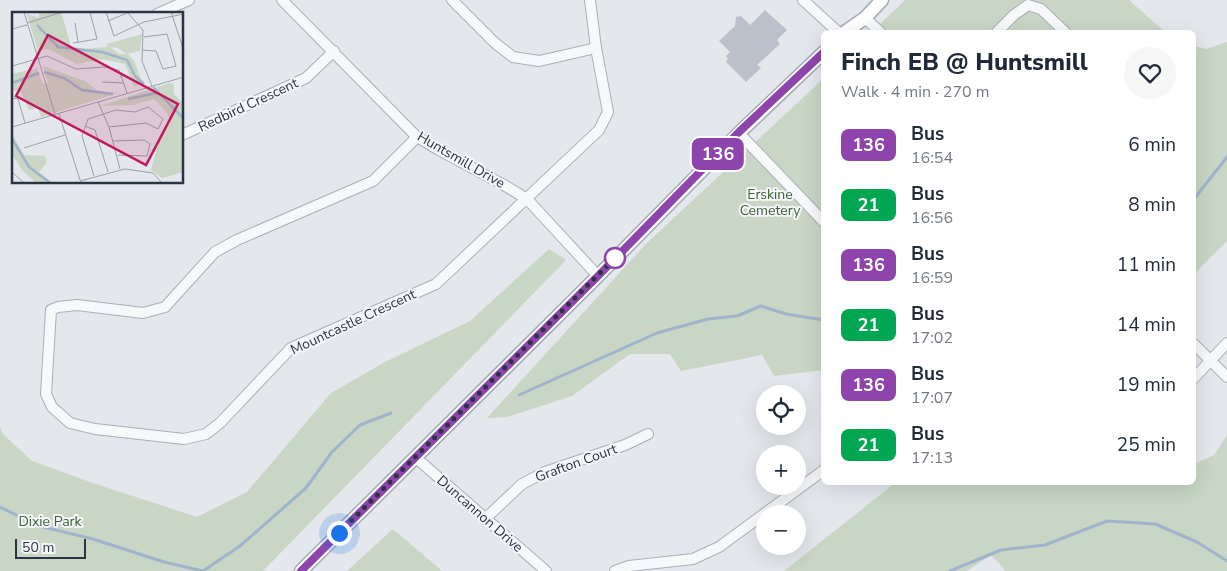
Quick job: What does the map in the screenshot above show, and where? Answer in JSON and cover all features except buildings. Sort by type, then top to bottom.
[{"type":"main road","points":[[848,30],[864,18],[882,0]]},
{"type":"main road","points":[[301,571],[598,276],[739,132],[821,55]]},
{"type":"street","points":[[162,12],[189,0]]},
{"type":"street","name":"Huntsmill Drive","points":[[282,0],[418,137],[527,200],[598,276]]},
{"type":"street","points":[[452,0],[495,43],[513,57],[538,61],[596,48]]},
{"type":"street","points":[[527,200],[599,130],[608,112],[596,48],[590,0]]},
{"type":"street","points":[[803,0],[836,30]]},
{"type":"street","points":[[999,30],[1014,15],[1028,5],[1041,9],[1063,30]]},
{"type":"street","points":[[864,18],[878,30]]},
{"type":"street","name":"Redbird Crescent","points":[[184,134],[306,78],[334,51]]},
{"type":"street","points":[[739,132],[821,218]]},
{"type":"street","name":"Mountcastle Crescent","points":[[418,137],[373,181],[237,240],[215,252],[165,306],[142,313],[77,305],[50,310],[46,394],[52,407],[70,423],[95,429],[184,439],[206,434],[220,423],[290,348],[436,284],[527,200]]},
{"type":"street","points":[[1196,376],[1227,343]]},
{"type":"street","points":[[1196,346],[1227,377]]},
{"type":"street","name":"Grafton Court","points":[[486,518],[522,484],[545,472],[625,445],[648,434]]},
{"type":"street","name":"Duncannon Drive","points":[[415,457],[546,571]]},
{"type":"street","points":[[615,571],[628,566],[693,559],[719,547],[821,472]]},
{"type":"green space","points":[[905,0],[1129,0],[1163,30],[874,30]]},
{"type":"green space","points":[[1227,42],[1227,241],[1196,272],[1196,46],[1206,49]]},
{"type":"green space","name":"Erskine Cemetery","points":[[821,81],[821,370],[774,376],[762,355],[681,371],[670,354],[630,354],[572,396],[507,417],[487,418],[646,244]]},
{"type":"green space","name":"Dixie Park","points":[[549,249],[566,260],[263,571],[0,571],[0,427],[3,434],[32,461],[197,517],[247,492],[331,393],[383,363],[470,321]]},
{"type":"green space","points":[[1227,435],[1227,571],[1006,571],[991,555],[967,571],[784,571],[892,485],[1196,485],[1196,463],[1214,455]]},
{"type":"green space","points":[[393,529],[442,571],[347,571]]},
{"type":"waterway","points":[[1196,196],[1227,157]]},
{"type":"waterway","points":[[519,395],[657,333],[708,319],[737,316],[761,306],[786,314],[821,320]]},
{"type":"waterway","points":[[203,571],[240,546],[306,488],[332,452],[360,425],[391,413]]},
{"type":"waterway","points":[[0,507],[39,526],[93,539],[164,562],[203,571]]},
{"type":"waterway","points":[[950,571],[1001,550],[1045,545],[1107,521],[1155,524],[1197,542],[1227,561]]},
{"type":"bus line","name":"136","points":[[301,571],[598,276],[739,132],[821,55]]},
{"type":"route","points":[[339,533],[615,258]]}]
